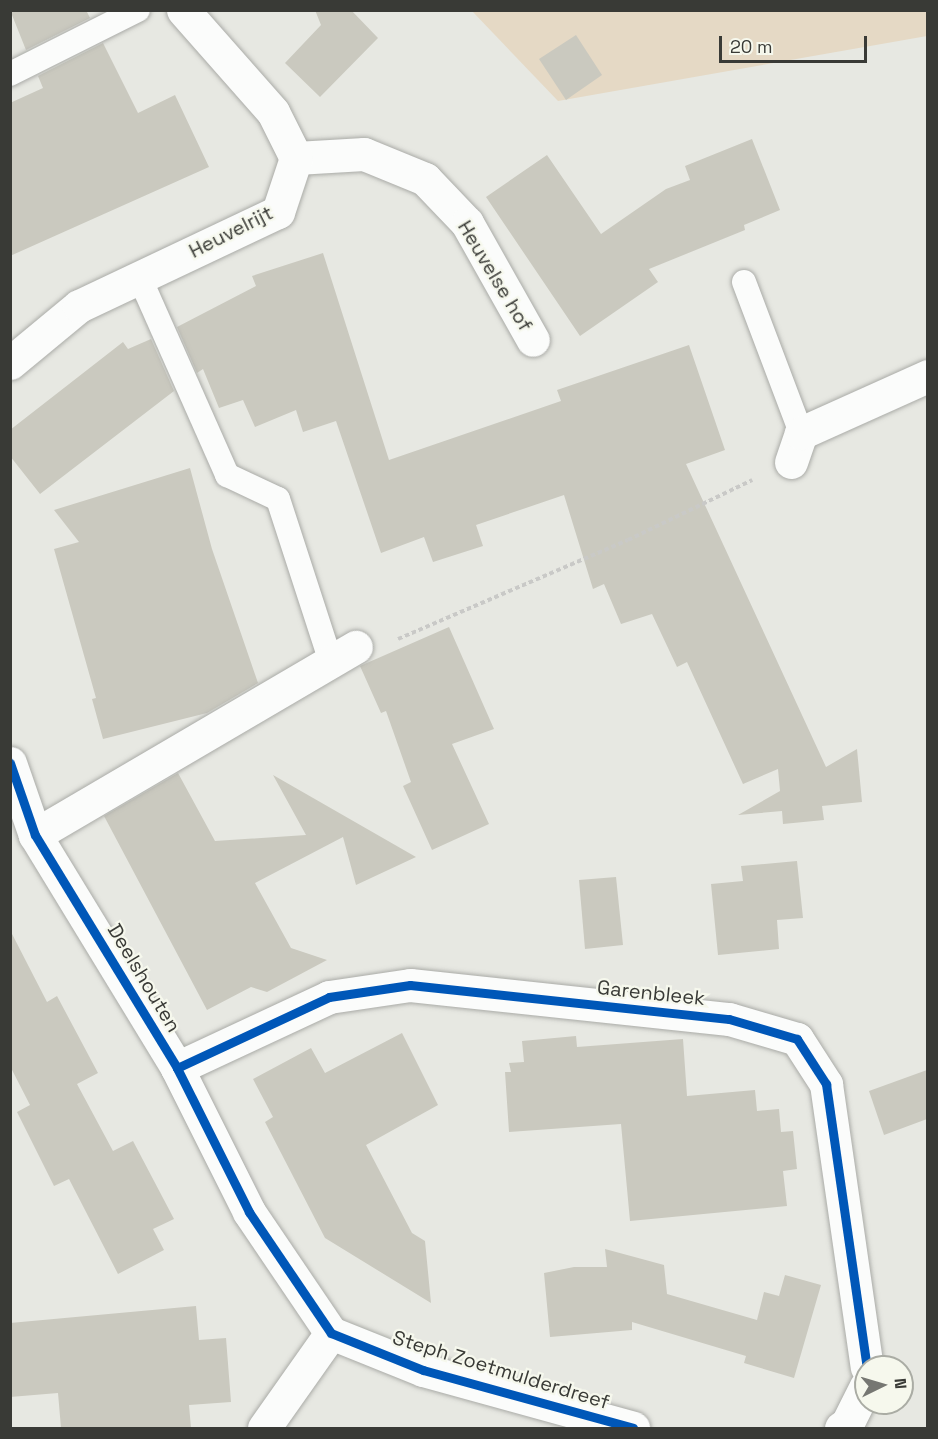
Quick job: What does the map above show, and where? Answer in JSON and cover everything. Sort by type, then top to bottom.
[{"type":"street","points":[[183,10],[273,112],[296,158]]},
{"type":"street","name":"Heuvelse hof","points":[[296,158],[364,154],[425,179],[468,222],[533,340]]},
{"type":"street","name":"Heuvelrijt","points":[[10,363],[79,306],[278,212],[296,158]]},
{"type":"street","points":[[796,447],[927,376]]},
{"type":"street","points":[[35,835],[343,655]]},
{"type":"street","name":"Deelshouten","points":[[12,773],[35,835],[177,1068],[249,1212],[331,1333]]},
{"type":"street","name":"Garenbleek","points":[[177,1068],[328,997],[410,985],[729,1019],[797,1039],[826,1084],[865,1355]]},
{"type":"street","points":[[264,1428],[331,1333]]},
{"type":"street","name":"Steph Zoetmulderdreef","points":[[331,1333],[423,1370],[631,1428]]},
{"type":"street","points":[[841,1428],[848,1424],[854,1411]]},
{"type":"lane","points":[[10,74],[138,10]]},
{"type":"lane","points":[[139,276],[227,475],[278,499],[343,655]]},
{"type":"lane","points":[[744,282],[796,447]]},
{"type":"path","points":[[343,655],[397,640],[628,540],[796,447]]},
{"type":"shaded area","points":[[472,11],[927,11],[927,36],[558,101]]},
{"type":"building","points":[[10,10],[86,10],[90,18],[26,50]]},
{"type":"building","points":[[315,10],[351,10],[378,38],[320,97],[285,63],[321,25]]},
{"type":"building","points":[[576,35],[602,75],[566,100],[539,59]]},
{"type":"building","points":[[103,43],[138,113],[175,95],[209,167],[10,256],[10,103],[43,88],[38,76]]},
{"type":"building","points":[[752,139],[780,210],[744,225],[745,230],[649,269],[658,282],[580,336],[486,197],[547,155],[601,234],[666,189],[690,180],[685,166]]},
{"type":"building","points":[[323,253],[389,460],[561,401],[557,390],[689,345],[725,450],[686,464],[826,767],[857,749],[862,802],[822,806],[824,820],[783,824],[782,811],[738,815],[780,791],[778,769],[743,784],[687,662],[677,667],[652,614],[621,624],[604,584],[593,589],[564,495],[476,525],[483,546],[433,562],[424,537],[381,553],[336,421],[303,432],[296,410],[255,427],[243,400],[219,408],[203,369],[197,373],[177,327],[256,286],[252,276]]},
{"type":"building","points":[[151,339],[174,391],[40,494],[10,456],[10,430],[123,342],[128,349]]},
{"type":"building","points":[[190,468],[212,549],[258,683],[207,713],[103,739],[92,699],[96,698],[54,549],[79,542],[54,510]]},
{"type":"building","points":[[449,627],[494,729],[452,744],[489,824],[432,850],[403,786],[411,782],[386,711],[381,713],[360,666]]},
{"type":"building","points":[[178,773],[215,841],[306,835],[273,775],[416,857],[356,885],[343,837],[255,883],[291,948],[327,960],[267,992],[251,987],[207,1010],[104,816]]},
{"type":"building","points":[[797,861],[803,918],[777,920],[779,949],[718,955],[711,884],[743,881],[741,866]]},
{"type":"building","points":[[616,877],[623,945],[585,949],[579,880]]},
{"type":"building","points":[[10,930],[47,1002],[57,996],[98,1073],[77,1084],[113,1151],[133,1141],[174,1219],[153,1229],[164,1250],[118,1274],[69,1179],[54,1186],[17,1112],[30,1105],[10,1066]]},
{"type":"building","points":[[402,1033],[438,1105],[366,1145],[412,1233],[425,1241],[431,1303],[325,1238],[265,1122],[273,1117],[253,1079],[311,1048],[325,1073]]},
{"type":"building","points":[[576,1036],[577,1047],[683,1039],[687,1096],[755,1090],[757,1111],[779,1109],[781,1132],[793,1131],[797,1169],[783,1171],[787,1206],[630,1221],[621,1124],[509,1132],[505,1072],[511,1072],[509,1063],[524,1062],[522,1041]]},
{"type":"building","points":[[927,1070],[927,1119],[884,1135],[869,1091]]},
{"type":"building","points":[[605,1249],[664,1265],[667,1294],[757,1320],[764,1292],[779,1296],[785,1275],[821,1285],[794,1378],[744,1363],[746,1356],[632,1322],[632,1330],[550,1337],[544,1273],[574,1267],[607,1267]]},
{"type":"building","points":[[196,1306],[199,1340],[226,1338],[231,1402],[189,1405],[191,1428],[61,1428],[58,1393],[10,1397],[10,1323]]},
{"type":"cycle path","points":[[10,763],[35,835],[177,1068],[249,1212],[331,1333],[423,1370],[633,1428]]},
{"type":"cycle path","points":[[177,1068],[329,997],[410,985],[729,1019],[797,1039],[826,1084],[865,1355]]}]
